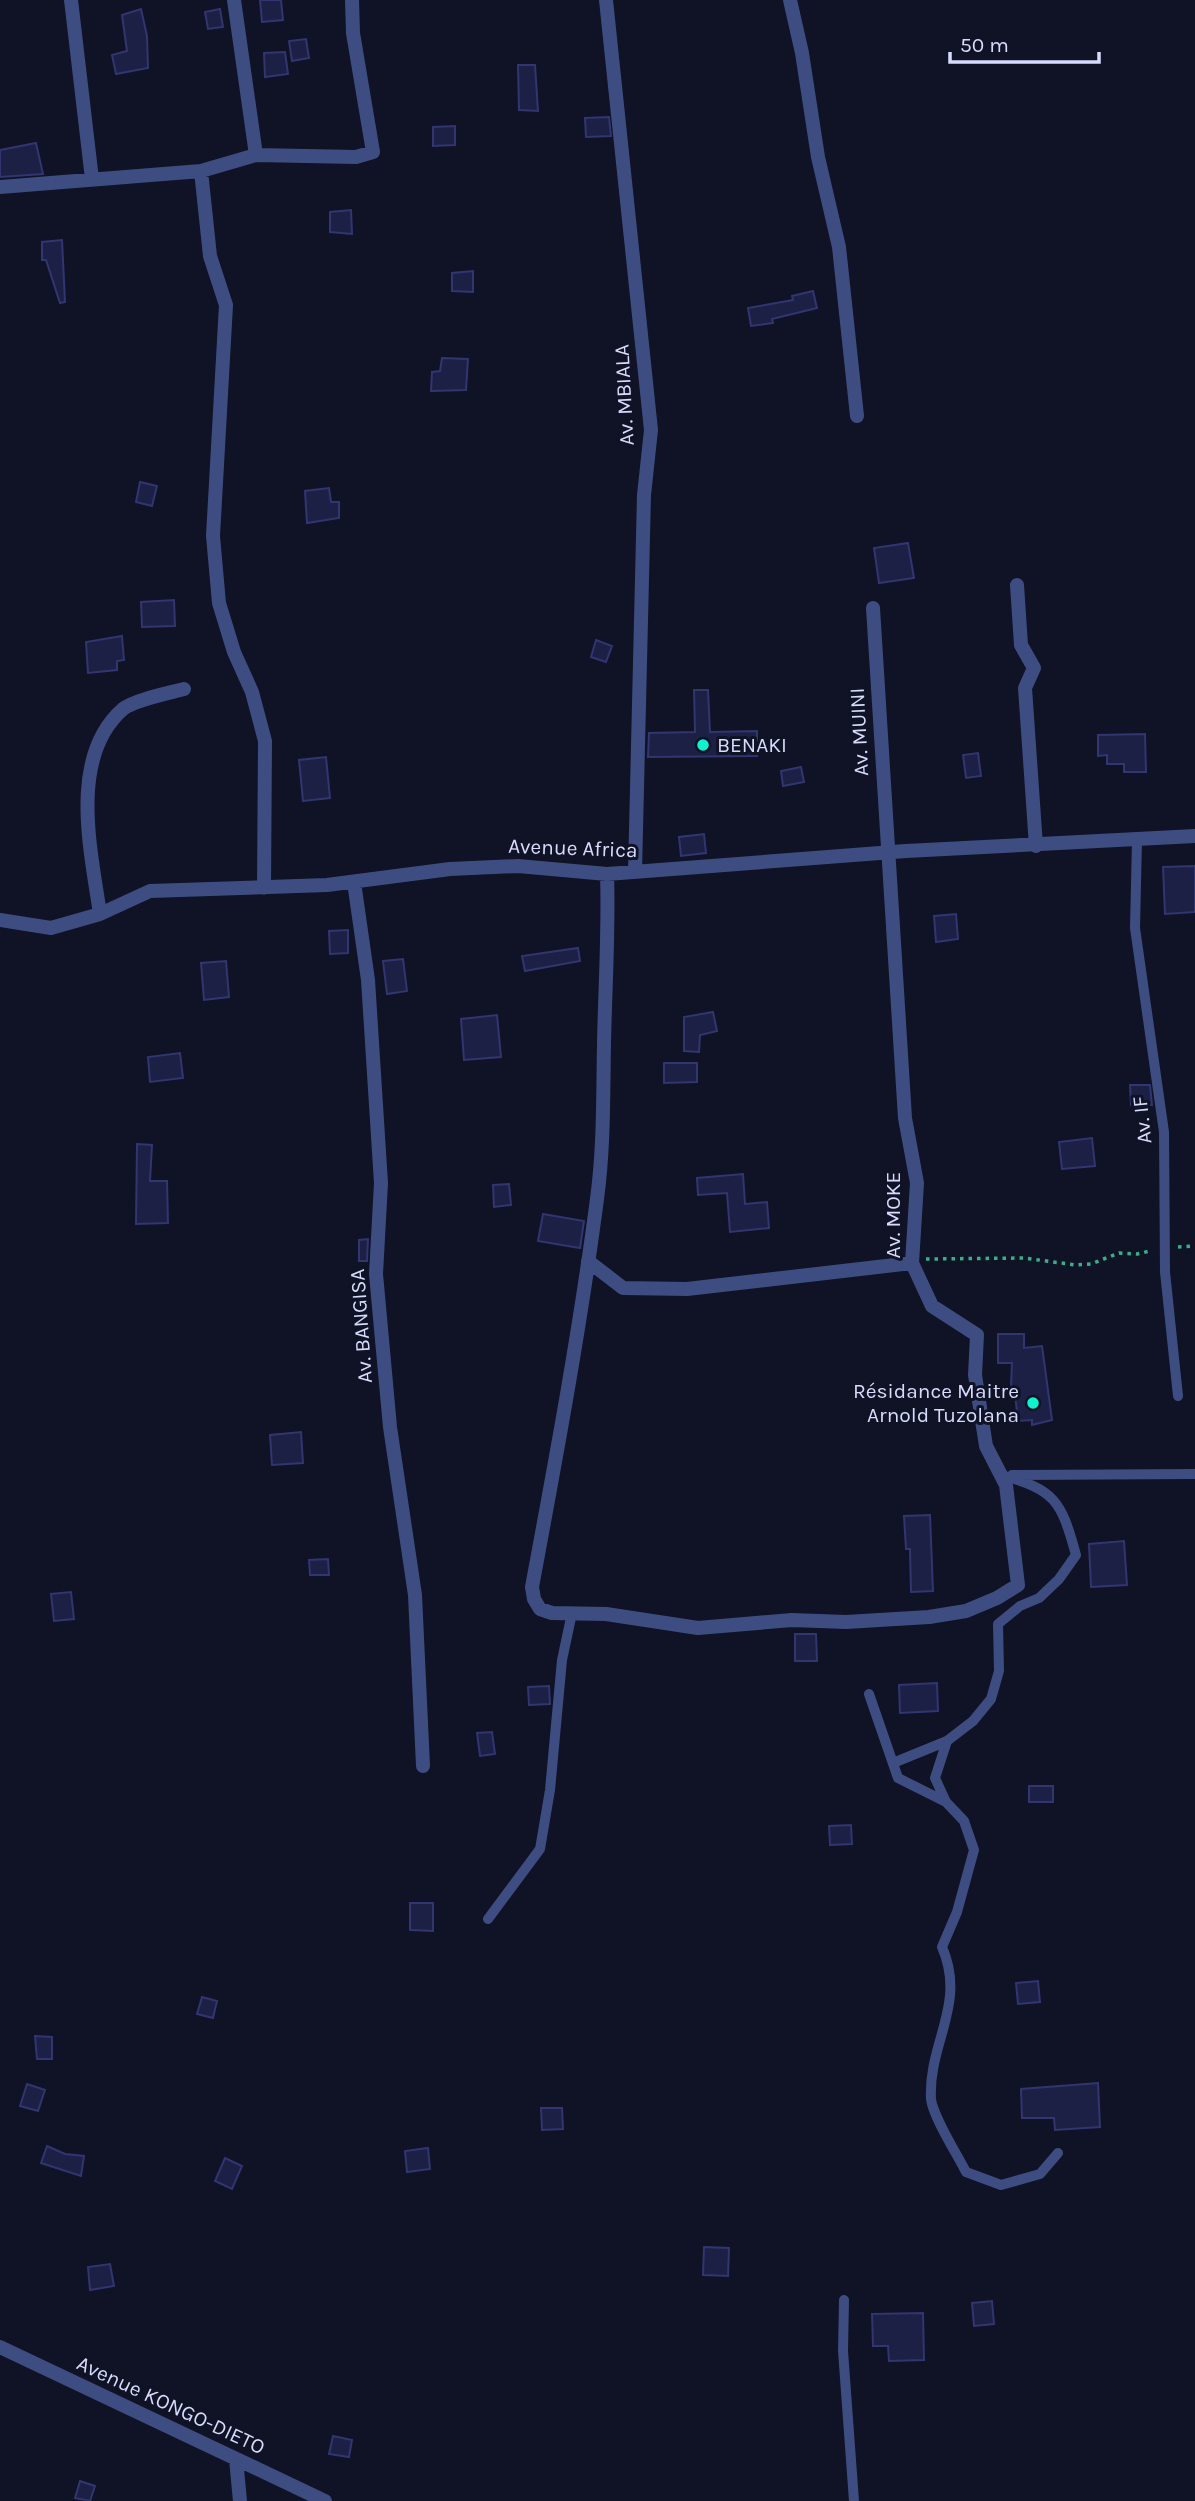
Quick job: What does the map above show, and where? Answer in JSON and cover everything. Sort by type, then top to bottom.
[{"type":"street","points":[[71,0],[92,179]]},
{"type":"street","points":[[234,0],[256,155]]},
{"type":"street","points":[[0,187],[201,171],[256,155],[356,157],[373,152],[353,33],[352,0]]},
{"type":"street","name":"Av. MBIALA","points":[[606,0],[651,430],[644,495],[635,872]]},
{"type":"street","points":[[790,0],[802,53],[818,157],[839,247],[857,416]]},
{"type":"street","points":[[201,171],[210,256],[226,305],[214,536],[219,603],[234,652],[252,692],[265,741],[264,888]]},
{"type":"street","points":[[1017,585],[1021,645],[1034,668],[1025,688],[1036,846]]},
{"type":"street","name":"Av. MUINI","points":[[873,608],[887,852]]},
{"type":"street","points":[[100,914],[91,846],[88,790],[97,742],[124,708],[184,689]]},
{"type":"street","name":"Avenue Africa","points":[[0,920],[51,928],[100,914],[150,891],[264,888],[354,881],[450,869],[518,866],[607,874],[887,852],[1195,836]]},
{"type":"street","name":"Av. MOKE","points":[[572,1613],[698,1628],[793,1620],[846,1622],[929,1617],[965,1611],[997,1598],[1018,1585],[1006,1485],[986,1447],[975,1374],[977,1335],[932,1306],[915,1261],[917,1183],[905,1118],[887,852]]},
{"type":"street","points":[[572,1613],[552,1613],[540,1609],[532,1587],[547,1490],[573,1373],[603,1122],[609,943],[607,874]]},
{"type":"street","name":"Av. BANGISA","points":[[354,881],[368,980],[381,1183],[376,1274],[390,1427],[415,1595],[423,1766]]},
{"type":"street","points":[[588,1261],[623,1288],[687,1289],[915,1261]]},
{"type":"street","name":"Avenue KONGO-DIETO","points":[[0,2347],[325,2501]]},
{"type":"street","points":[[236,2459],[240,2501]]},
{"type":"lane","name":"Av. IF","points":[[1137,840],[1135,928],[1164,1132],[1166,1272],[1178,1396]]},
{"type":"lane","points":[[1001,1475],[1195,1474]]},
{"type":"lane","points":[[893,1763],[947,1741],[973,1721],[991,1699],[999,1671],[998,1625],[1020,1606],[1039,1598],[1059,1579],[1076,1555],[1059,1504],[1037,1485],[1001,1475]]},
{"type":"lane","points":[[488,1919],[540,1849],[550,1790],[562,1660],[572,1613]]},
{"type":"lane","points":[[869,1693],[898,1778],[946,1802]]},
{"type":"lane","points":[[947,1741],[935,1778],[946,1802],[964,1821],[974,1850],[957,1912],[942,1947],[951,1968],[952,1998],[932,2067],[931,2103],[966,2172],[1001,2185],[1040,2174],[1058,2153]]},
{"type":"lane","points":[[844,2300],[843,2351],[854,2501]]},
{"type":"path","points":[[1171,1247],[1195,1246]]},
{"type":"path","points":[[915,1261],[1024,1258],[1076,1265],[1091,1264],[1119,1252],[1137,1254],[1159,1248]]},
{"type":"building","points":[[260,0],[281,0],[283,20],[262,22]]},
{"type":"building","points":[[141,9],[147,36],[148,68],[116,74],[112,55],[127,51],[122,15]]},
{"type":"building","points":[[220,9],[223,27],[208,29],[205,12]]},
{"type":"building","points":[[306,39],[309,58],[292,61],[289,41]]},
{"type":"building","points":[[285,52],[288,74],[265,77],[264,53]]},
{"type":"building","points":[[518,65],[535,65],[538,111],[519,110]]},
{"type":"building","points":[[609,117],[611,136],[586,137],[585,118]]},
{"type":"building","points":[[455,126],[455,145],[433,146],[433,127]]},
{"type":"building","points":[[36,143],[43,174],[0,177],[0,150]]},
{"type":"building","points":[[351,210],[352,234],[330,232],[330,212]]},
{"type":"building","points":[[62,240],[65,302],[60,303],[46,260],[42,260],[42,242]]},
{"type":"building","points":[[473,271],[473,292],[452,291],[452,273]]},
{"type":"building","points":[[813,291],[817,308],[772,319],[773,323],[751,326],[748,308],[793,300],[792,296]]},
{"type":"building","points":[[442,358],[468,359],[466,390],[431,391],[432,372],[440,371]]},
{"type":"building","points":[[140,482],[157,486],[152,506],[136,502]]},
{"type":"building","points":[[329,488],[331,502],[339,502],[339,518],[307,523],[305,491]]},
{"type":"building","points":[[908,543],[914,578],[879,583],[874,548]]},
{"type":"building","points":[[174,600],[175,626],[142,627],[141,602]]},
{"type":"building","points":[[122,636],[124,660],[117,661],[117,670],[88,673],[86,642]]},
{"type":"building","points":[[596,640],[612,646],[606,662],[591,657]]},
{"type":"building","name":"BENAKI","points":[[694,690],[708,690],[710,732],[757,731],[757,756],[648,757],[649,733],[695,732]]},
{"type":"building","points":[[1145,734],[1146,772],[1124,772],[1124,764],[1107,764],[1107,755],[1098,756],[1098,735]]},
{"type":"building","points":[[978,753],[981,776],[966,778],[963,755]]},
{"type":"building","points":[[326,757],[330,798],[303,801],[299,760]]},
{"type":"building","points":[[801,767],[804,782],[783,786],[781,771]]},
{"type":"building","points":[[704,834],[706,853],[681,856],[679,837]]},
{"type":"building","points":[[1195,866],[1195,912],[1165,914],[1163,867]]},
{"type":"building","points":[[956,914],[958,939],[936,942],[934,916]]},
{"type":"building","points":[[348,930],[348,953],[330,954],[329,931]]},
{"type":"building","points":[[578,948],[580,961],[525,971],[522,956]]},
{"type":"building","points":[[403,959],[407,991],[387,994],[383,961]]},
{"type":"building","points":[[226,961],[229,997],[204,1000],[201,963]]},
{"type":"building","points":[[713,1012],[717,1031],[700,1035],[699,1052],[684,1051],[684,1017]]},
{"type":"building","points":[[497,1015],[501,1057],[464,1060],[461,1019]]},
{"type":"building","points":[[180,1053],[183,1078],[150,1082],[148,1057]]},
{"type":"building","points":[[664,1063],[697,1063],[697,1082],[664,1083]]},
{"type":"building","points":[[1130,1085],[1150,1085],[1152,1105],[1131,1105]]},
{"type":"building","points":[[1092,1138],[1095,1166],[1062,1169],[1059,1142]]},
{"type":"building","points":[[137,1144],[152,1145],[150,1181],[167,1181],[168,1223],[136,1224]]},
{"type":"building","points":[[743,1174],[745,1204],[767,1202],[769,1228],[730,1232],[727,1193],[698,1195],[697,1178]]},
{"type":"building","points":[[509,1184],[511,1205],[494,1207],[493,1185]]},
{"type":"building","points":[[543,1214],[584,1221],[580,1248],[538,1241]]},
{"type":"building","points":[[368,1239],[367,1261],[359,1261],[359,1240]]},
{"type":"building","points":[[998,1334],[1024,1334],[1024,1348],[1042,1346],[1052,1420],[1032,1425],[1032,1420],[1018,1421],[1014,1386],[1011,1386],[1012,1363],[998,1363]]},
{"type":"building","points":[[301,1432],[303,1463],[272,1465],[270,1435]]},
{"type":"building","points":[[930,1515],[933,1591],[911,1592],[910,1549],[906,1549],[904,1516]]},
{"type":"building","points":[[1124,1541],[1127,1585],[1091,1587],[1089,1544]]},
{"type":"building","points":[[328,1559],[329,1575],[310,1575],[309,1560]]},
{"type":"building","points":[[71,1592],[74,1619],[54,1621],[51,1594]]},
{"type":"building","points":[[795,1634],[816,1634],[817,1661],[795,1661]]},
{"type":"building","points":[[937,1683],[938,1711],[900,1713],[899,1685]]},
{"type":"building","points":[[549,1686],[550,1704],[529,1705],[528,1687]]},
{"type":"building","points":[[492,1732],[495,1754],[480,1756],[477,1733]]},
{"type":"building","points":[[1029,1786],[1053,1786],[1053,1802],[1029,1802]]},
{"type":"building","points":[[851,1825],[852,1844],[830,1845],[829,1826]]},
{"type":"building","points":[[410,1903],[433,1903],[433,1931],[410,1930]]},
{"type":"building","points":[[1038,1981],[1040,2002],[1018,2004],[1016,1983]]},
{"type":"building","points":[[202,1997],[217,2001],[213,2018],[197,2014]]},
{"type":"building","points":[[35,2036],[52,2037],[52,2059],[37,2059]]},
{"type":"building","points":[[1098,2083],[1100,2127],[1055,2130],[1054,2118],[1022,2118],[1021,2089]]},
{"type":"building","points":[[27,2084],[45,2090],[38,2111],[20,2106]]},
{"type":"building","points":[[541,2108],[562,2108],[563,2129],[542,2130]]},
{"type":"building","points":[[47,2146],[65,2154],[84,2156],[81,2176],[41,2163]]},
{"type":"building","points":[[428,2148],[430,2169],[407,2172],[405,2151]]},
{"type":"building","points":[[225,2158],[242,2166],[232,2189],[215,2181]]},
{"type":"building","points":[[704,2247],[729,2248],[728,2276],[703,2275]]},
{"type":"building","points":[[110,2264],[114,2286],[90,2290],[88,2267]]},
{"type":"building","points":[[992,2301],[994,2324],[974,2326],[972,2303]]},
{"type":"building","points":[[923,2313],[924,2360],[889,2361],[888,2346],[873,2346],[872,2314]]},
{"type":"building","points":[[333,2436],[352,2440],[349,2457],[329,2454]]},
{"type":"building","points":[[80,2481],[95,2486],[90,2501],[75,2498]]},
{"type":"place","name":"BENAKI","points":[[703,745]]},
{"type":"place","name":"Résidance Maitre Arnold Tuzolana","points":[[1033,1403]]}]
